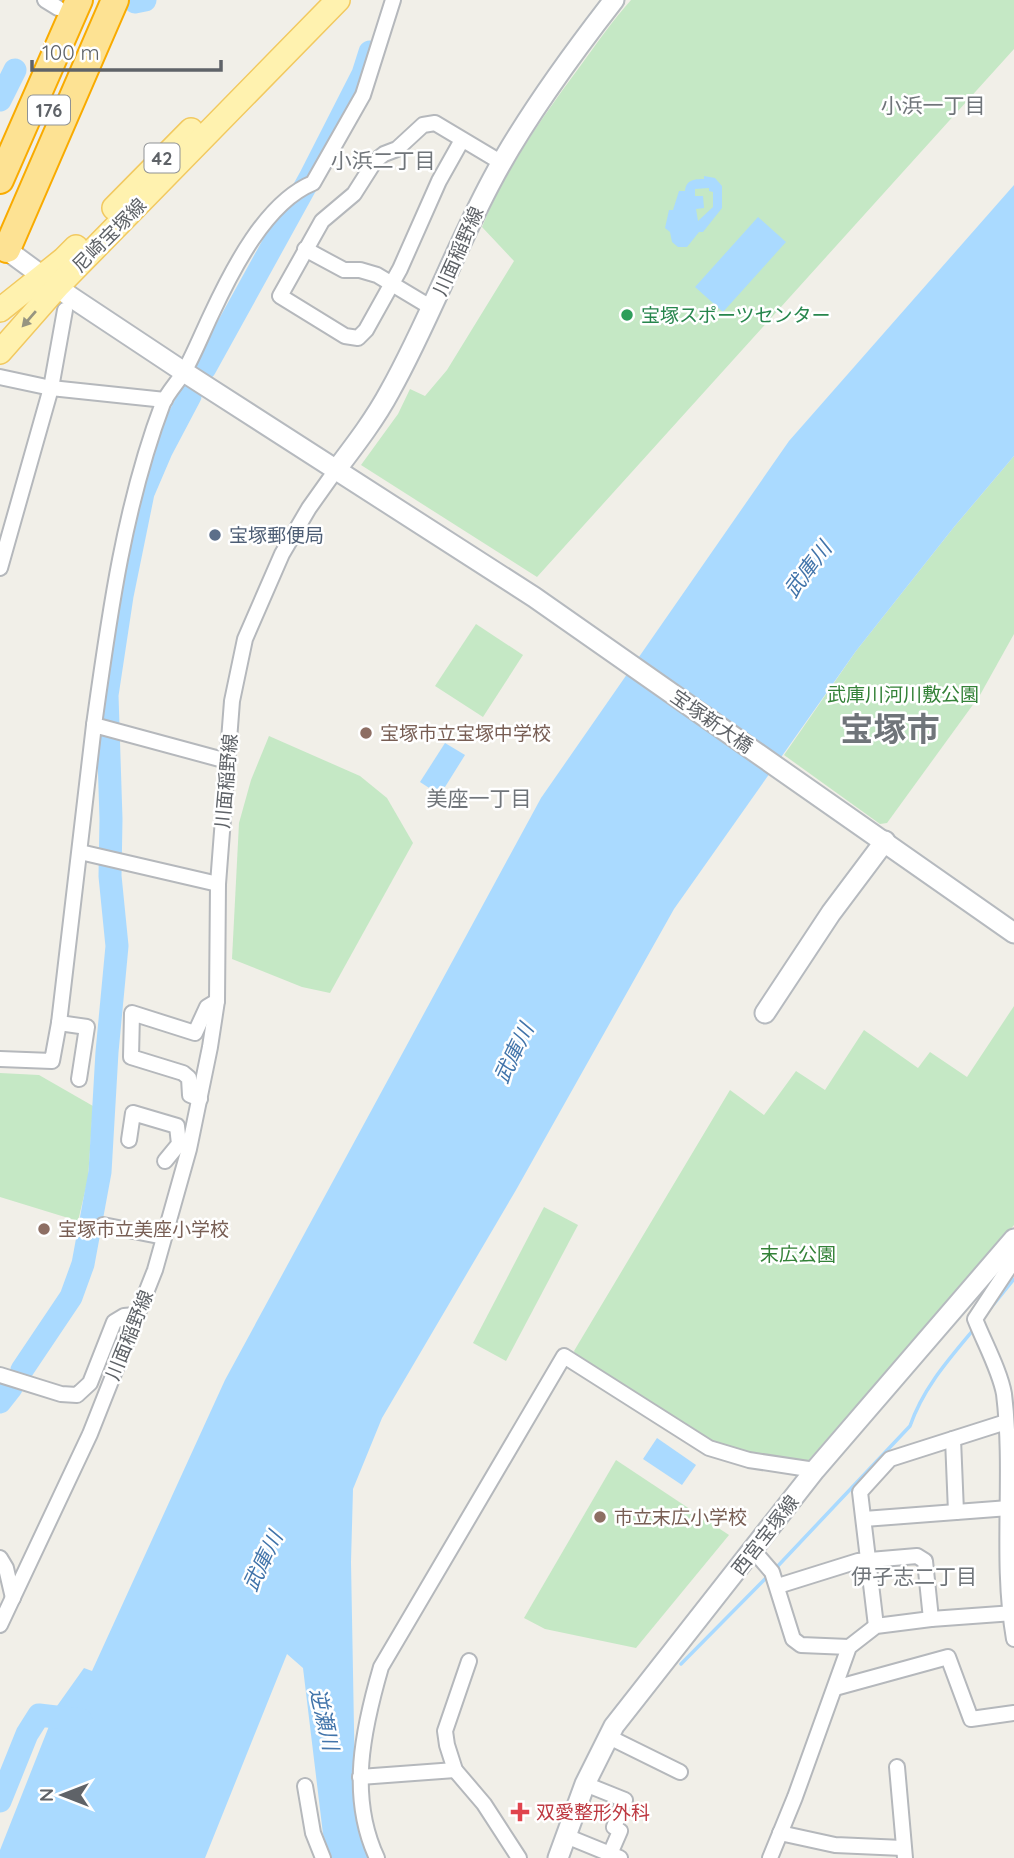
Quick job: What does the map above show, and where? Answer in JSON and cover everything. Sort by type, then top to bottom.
[{"type":"highway","name":"176","points":[[2,234],[97,0]]},
{"type":"highway","points":[[2,234],[115,0]]},
{"type":"highway","name":"176","points":[[0,180],[61,2]]},
{"type":"highway","points":[[0,143],[61,2]]},
{"type":"main road","name":"尼崎宝塚線","points":[[0,352],[64,259],[318,0]]},
{"type":"main road","name":"尼崎宝塚線","points":[[0,310],[51,281],[338,0]]},
{"type":"street","points":[[0,1059],[52,1061],[80,852],[93,725],[107,633],[130,510],[165,400],[184,372],[229,278],[258,230],[303,187],[313,183],[363,95],[393,0]]},
{"type":"street","name":"川面稲野線","points":[[0,1625],[90,1434],[155,1270],[184,1147],[200,1098],[217,1001],[218,884],[227,761],[232,701],[245,639],[282,554],[309,508],[378,413],[432,308],[478,206],[502,163],[614,0]]},
{"type":"street","points":[[463,140],[439,181],[392,283],[358,338],[345,336],[280,296],[327,215],[354,194],[375,161],[397,149],[423,125],[435,123],[502,163]]},
{"type":"street","name":"宝塚新大橋","points":[[2,234],[51,281],[184,372],[547,606],[1014,933]]},
{"type":"street","points":[[306,249],[344,270],[370,272],[432,308]]},
{"type":"street","points":[[0,568],[51,388],[65,310]]},
{"type":"street","points":[[0,377],[51,388],[165,400]]},
{"type":"street","points":[[93,725],[227,761]]},
{"type":"street","points":[[765,1013],[881,838]]},
{"type":"street","points":[[80,852],[218,884]]},
{"type":"street","points":[[200,1098],[190,1095],[189,1079],[183,1073],[131,1057],[132,1013],[195,1033],[207,1007],[217,1001]]},
{"type":"street","points":[[59,1023],[87,1027],[79,1079]]},
{"type":"street","points":[[129,1140],[132,1113],[177,1126],[184,1147],[165,1161]]},
{"type":"street","points":[[103,1225],[164,1237]]},
{"type":"street","name":"西宮宝塚線","points":[[558,1858],[585,1784],[609,1737],[684,1636],[816,1470],[1014,1239]]},
{"type":"street","points":[[1014,1260],[975,1319],[1009,1391],[1006,1422],[1010,1469],[1014,1639]]},
{"type":"street","points":[[0,1375],[61,1394],[77,1395],[90,1383],[114,1322],[124,1316],[135,1315]]},
{"type":"street","points":[[377,1858],[363,1810],[360,1777],[367,1717],[381,1667],[564,1356],[709,1447],[749,1461],[816,1470]]},
{"type":"street","points":[[876,1626],[860,1492],[890,1459],[1006,1422]]},
{"type":"street","points":[[953,1439],[956,1512]]},
{"type":"street","points":[[864,1519],[1009,1508]]},
{"type":"street","points":[[753,1550],[772,1572],[793,1639],[801,1645],[849,1647]]},
{"type":"street","points":[[778,1586],[858,1561],[917,1556],[925,1561],[931,1619]]},
{"type":"street","points":[[0,1558],[6,1568],[13,1598]]},
{"type":"street","points":[[770,1858],[849,1647],[876,1626],[1012,1613]]},
{"type":"street","points":[[835,1688],[948,1657],[971,1719],[1014,1713]]},
{"type":"street","points":[[469,1661],[445,1731],[446,1745],[455,1770],[485,1804],[519,1858]]},
{"type":"street","points":[[609,1737],[680,1772]]},
{"type":"street","points":[[780,1833],[835,1845],[904,1853],[897,1767]]},
{"type":"street","points":[[360,1777],[455,1770]]},
{"type":"street","points":[[566,1836],[615,1856],[621,1831],[614,1828],[625,1800],[585,1784]]},
{"type":"street","points":[[305,1786],[313,1833],[323,1858]]},
{"type":"green space","name":"宝塚スポーツセンター","points":[[631,0],[1014,0],[1014,49],[537,577],[361,465],[398,414],[410,389],[425,396],[447,370],[514,261],[482,227],[502,184],[540,123]]},
{"type":"green space","name":"武庫川河川敷公園","points":[[1014,456],[1014,634],[980,695],[887,823],[880,824],[784,755],[856,651]]},
{"type":"green space","points":[[476,624],[523,655],[483,717],[435,686]]},
{"type":"green space","points":[[269,736],[360,776],[387,798],[413,843],[330,993],[302,987],[232,959],[239,823],[251,780]]},
{"type":"green space","name":"末広公園","points":[[1014,1006],[1014,1225],[807,1462],[746,1455],[707,1438],[577,1359],[574,1351],[730,1090],[764,1115],[796,1071],[825,1090],[864,1030],[918,1068],[930,1052],[967,1077]]},
{"type":"green space","points":[[0,1073],[39,1075],[93,1106],[88,1179],[78,1221],[0,1197]]},
{"type":"green space","points":[[544,1207],[578,1225],[506,1361],[473,1343]]},
{"type":"green space","points":[[616,1460],[729,1535],[636,1648],[545,1629],[524,1618]]},
{"type":"water","points":[[704,176],[715,178],[722,186],[722,208],[687,247],[678,247],[672,242],[670,232],[665,228],[669,210],[673,210],[679,191],[685,191],[691,181],[704,179]],"holes":[[[709,188],[709,191],[713,192],[713,207],[698,221],[696,209],[704,208],[703,196],[695,196],[695,189]]]},
{"type":"water","points":[[1014,185],[1014,456],[856,651],[674,909],[516,1190],[382,1418],[353,1489],[351,1562],[355,1783],[371,1858],[331,1858],[323,1834],[303,1668],[287,1654],[205,1858],[0,1858],[0,1850],[57,1706],[84,1668],[92,1671],[225,1380],[541,798],[789,441]]},
{"type":"water","points":[[758,217],[786,242],[723,312],[695,287]]},
{"type":"water","points":[[445,743],[465,755],[440,795],[420,782]]},
{"type":"water","points":[[657,1438],[696,1465],[682,1485],[643,1459]]},
{"type":"waterway","points":[[135,2],[145,0]]},
{"type":"waterway","points":[[205,368],[311,176],[363,74],[370,52]]},
{"type":"waterway","points":[[0,100],[15,70]]},
{"type":"waterway","points":[[22,1370],[71,1297],[83,1264],[100,1172],[117,946],[110,876],[107,695],[122,596],[143,493],[161,451],[190,396]]},
{"type":"waterway","points":[[989,1310],[1014,1279]]},
{"type":"waterway","points":[[775,1569],[910,1426],[929,1387],[974,1329]]},
{"type":"waterway","points":[[0,1402],[11,1388]]},
{"type":"waterway","points":[[681,1664],[768,1576]]},
{"type":"waterway","points":[[0,1801],[27,1734],[39,1715],[81,1720]]},
{"type":"place","name":"宝塚スポーツセンター","points":[[627,315]]},
{"type":"place","name":"宝塚郵便局","points":[[215,535]]},
{"type":"place","name":"宝塚市立宝塚中学校","points":[[366,733]]},
{"type":"place","name":"宝塚市立美座小学校","points":[[44,1229]]},
{"type":"place","name":"市立末広小学校","points":[[600,1517]]},
{"type":"place","name":"双愛整形外科","points":[[520,1812]]},
{"type":"district","name":"小浜一丁目","points":[[933,105]]},
{"type":"district","name":"小浜二丁目","points":[[383,160]]},
{"type":"district","name":"宝塚市","points":[[890,728]]},
{"type":"district","name":"美座一丁目","points":[[479,798]]},
{"type":"district","name":"伊孑志二丁目","points":[[914,1576]]},
{"type":"water label","name":"武庫川","points":[[807,569]]},
{"type":"water label","name":"武庫川","points":[[513,1053]]},
{"type":"water label","name":"武庫川","points":[[262,1561]]},
{"type":"water label","name":"逆瀬川","points":[[325,1719]]}]
